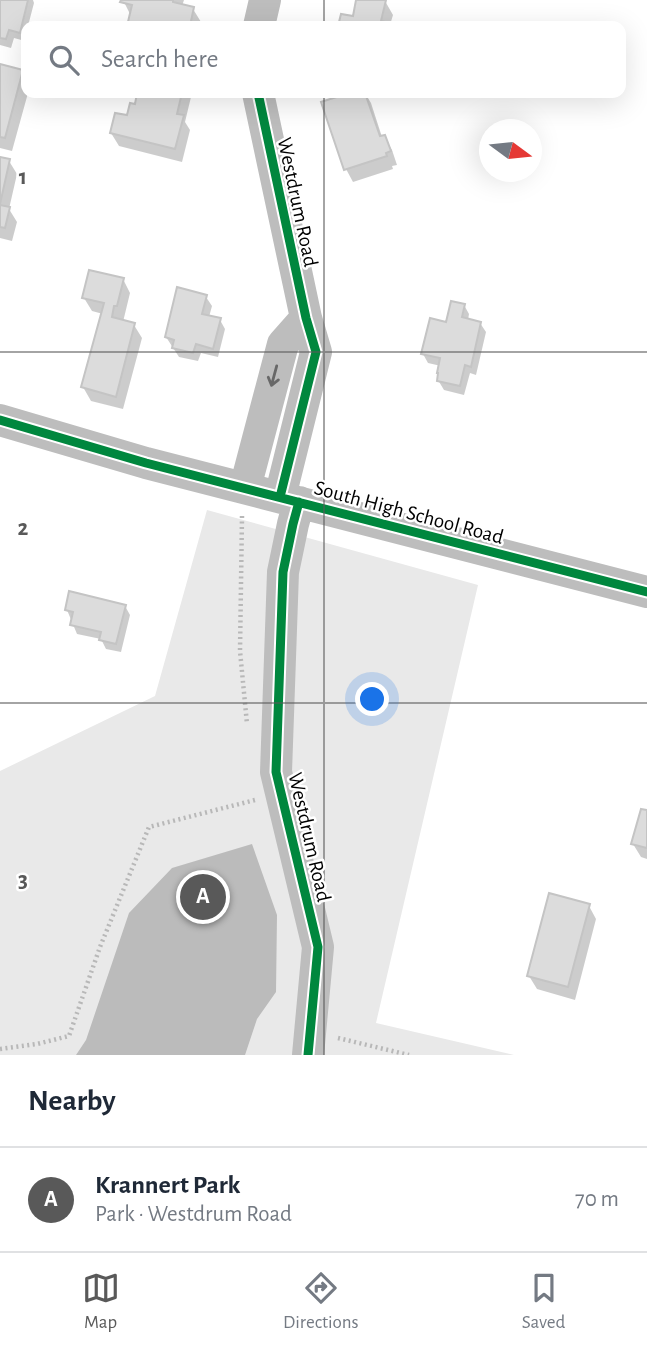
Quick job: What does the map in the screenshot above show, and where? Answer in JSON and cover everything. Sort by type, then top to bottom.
[{"type":"street","points":[[260,21],[265,0]]},
{"type":"street","name":"Westdrum Road","points":[[259,98],[306,318],[316,352],[289,499],[293,524],[283,572],[276,772],[318,947],[308,1055]]},
{"type":"street","points":[[244,500],[283,344],[306,318]]},
{"type":"street","name":"South High School Road","points":[[0,420],[146,463],[244,500],[289,499],[647,592]]},
{"type":"path","points":[[244,500],[240,651],[248,732]]},
{"type":"path","points":[[0,1049],[69,1036],[100,947],[149,827],[255,800],[258,813]]},
{"type":"path","points":[[345,1040],[409,1055]]},
{"type":"shaded area","points":[[207,510],[478,585],[376,1023],[514,1055],[0,1055],[0,771],[155,696]]},
{"type":"shaded area","points":[[252,844],[277,915],[276,992],[257,1019],[245,1055],[76,1055],[86,1040],[129,913],[172,868]]},
{"type":"building","points":[[0,0],[28,0],[20,33],[9,30],[6,39],[0,38]]},
{"type":"building","points":[[173,0],[194,7],[191,21],[128,21],[132,5],[120,2]]},
{"type":"building","points":[[356,0],[386,0],[381,21],[339,21],[341,14],[353,16]]},
{"type":"building","points":[[0,64],[21,69],[21,78],[5,138],[0,137]]},
{"type":"building","points":[[136,98],[181,98],[177,114],[184,115],[175,149],[110,133],[115,113],[127,115],[130,103],[135,104]]},
{"type":"building","points":[[333,98],[367,98],[380,136],[385,135],[391,151],[386,153],[387,156],[344,170],[321,102]]},
{"type":"building","points":[[0,157],[10,159],[0,204]]},
{"type":"building","points":[[0,205],[10,207],[5,228],[0,227]]},
{"type":"building","points":[[89,270],[124,278],[112,317],[135,323],[116,397],[81,387],[104,303],[82,298]]},
{"type":"building","points":[[177,287],[207,295],[202,314],[221,318],[213,349],[196,344],[193,353],[172,348],[174,340],[165,337]]},
{"type":"building","points":[[451,301],[465,304],[462,317],[481,322],[471,367],[465,365],[460,386],[437,381],[440,358],[421,354],[430,318],[446,322]]},
{"type":"building","points":[[69,591],[126,605],[116,644],[99,640],[101,632],[70,625],[73,612],[65,610]]},
{"type":"building","points":[[641,809],[647,810],[647,848],[631,844]]},
{"type":"building","points":[[549,893],[590,904],[568,987],[527,976]]},
{"type":"cycle path","points":[[259,98],[306,318],[316,352],[280,497]]},
{"type":"cycle path","points":[[0,420],[146,463],[647,592]]},
{"type":"cycle path","points":[[299,502],[283,572],[276,772],[318,947],[308,1055]]},
{"type":"place","name":"Krannert Park","points":[[203,897]]}]
